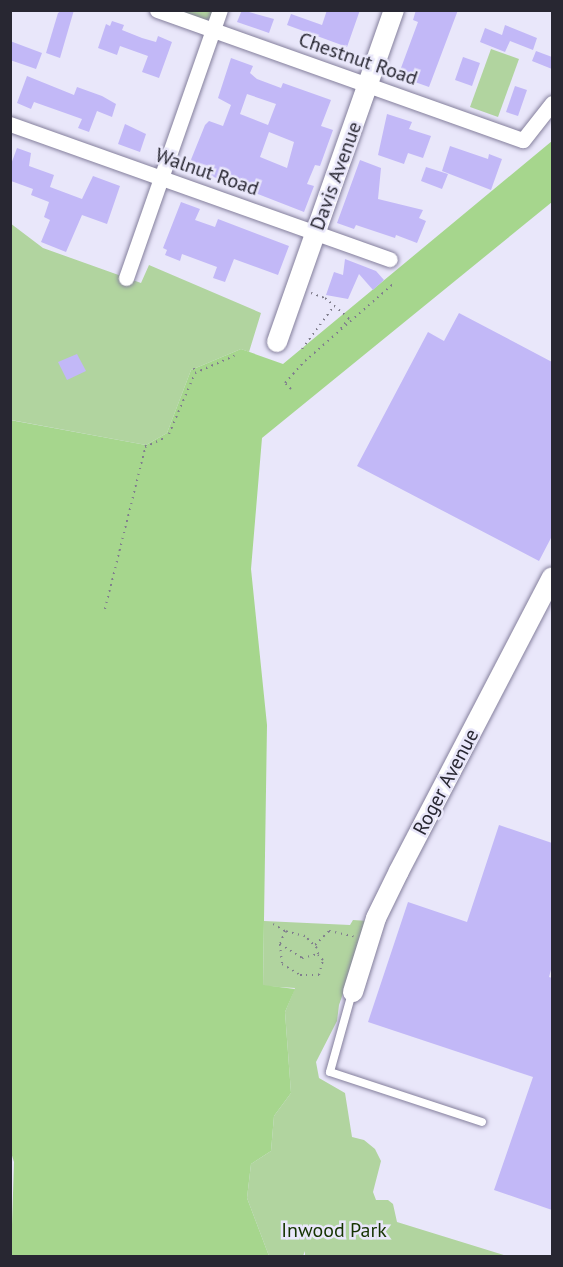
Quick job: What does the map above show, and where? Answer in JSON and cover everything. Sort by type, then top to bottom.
[{"type":"street","name":"Chestnut Road","points":[[157,10],[522,140],[552,103]]},
{"type":"street","points":[[126,278],[220,10]]},
{"type":"street","name":"Davis Avenue","points":[[277,342],[394,10]]},
{"type":"street","name":"Walnut Road","points":[[10,124],[390,259]]},
{"type":"street","name":"Roger Avenue","points":[[353,992],[376,918],[552,577]]},
{"type":"lane","points":[[353,992],[330,1072],[482,1122]]},
{"type":"path","points":[[291,389],[285,383],[393,284]]},
{"type":"path","points":[[296,288],[335,306],[349,318],[338,332]]},
{"type":"path","points":[[302,349],[335,306]]},
{"type":"path","points":[[195,373],[234,356]]},
{"type":"path","points":[[168,434],[195,373],[194,368]]},
{"type":"path","points":[[105,609],[146,446],[164,438]]},
{"type":"path","points":[[273,924],[285,931],[298,933],[315,945],[323,960],[319,975],[300,975],[282,964],[280,944],[285,931]]},
{"type":"path","points":[[315,945],[329,931],[357,938]]},
{"type":"path","points":[[280,944],[302,958],[318,954]]},
{"type":"green space","points":[[155,11],[220,11],[212,31]]},
{"type":"green space","points":[[491,49],[519,59],[498,117],[470,107]]},
{"type":"green space","points":[[10,223],[43,248],[141,283],[149,265],[261,313],[249,352],[241,349],[191,370],[167,433],[146,445],[11,420]]},
{"type":"green space","name":"Inwood Park","points":[[353,920],[368,921],[339,1005],[337,1021],[316,1062],[319,1078],[345,1093],[352,1137],[364,1140],[375,1149],[381,1161],[373,1192],[376,1200],[388,1200],[393,1204],[397,1222],[507,1256],[305,1256],[305,1251],[303,1256],[269,1256],[247,1198],[251,1164],[271,1151],[274,1116],[291,1093],[285,1012],[295,988],[263,986],[264,921],[350,925]]},
{"type":"shaded area","points":[[552,141],[552,202],[262,438],[251,569],[267,725],[263,985],[295,989],[285,1012],[291,1093],[274,1116],[271,1151],[251,1164],[247,1198],[269,1256],[11,1256],[14,1162],[10,1149],[10,420],[146,445],[167,433],[191,370],[241,349],[283,364]]},
{"type":"building","points":[[63,10],[74,10],[60,58],[46,53],[58,13]]},
{"type":"building","points":[[242,10],[274,19],[269,33],[237,22]]},
{"type":"building","points":[[327,10],[360,10],[347,47],[287,25],[291,14],[322,25]]},
{"type":"building","points":[[416,10],[458,10],[429,87],[398,76],[418,22],[413,20]]},
{"type":"building","points":[[112,21],[124,25],[122,30],[142,38],[156,42],[158,36],[172,42],[159,78],[142,72],[148,56],[120,46],[117,55],[98,48],[106,24],[110,26]]},
{"type":"building","points":[[505,25],[537,38],[533,50],[510,41],[505,52],[480,42],[485,28],[502,35]]},
{"type":"building","points":[[10,41],[42,53],[36,69],[10,60]]},
{"type":"building","points":[[536,51],[552,57],[552,69],[532,61]]},
{"type":"building","points":[[463,57],[480,63],[472,86],[455,80]]},
{"type":"building","points":[[231,58],[253,66],[250,73],[257,79],[281,88],[283,83],[331,100],[321,126],[333,130],[320,166],[315,165],[307,184],[314,186],[304,212],[188,167],[205,125],[209,121],[223,126],[231,105],[218,98]],"holes":[[[247,94],[276,104],[268,125],[240,114]],[[269,132],[294,142],[287,168],[260,157]]]},
{"type":"building","points":[[27,76],[74,95],[77,87],[102,96],[116,104],[112,117],[97,111],[89,132],[78,128],[82,119],[34,102],[31,109],[17,103]]},
{"type":"building","points":[[515,86],[527,90],[518,116],[506,112]]},
{"type":"building","points":[[387,114],[412,122],[409,129],[431,136],[423,158],[408,153],[404,164],[378,155]]},
{"type":"building","points":[[125,124],[146,134],[140,152],[118,144]]},
{"type":"building","points":[[450,146],[488,159],[489,154],[502,159],[491,190],[442,171]]},
{"type":"building","points":[[17,148],[31,153],[29,166],[54,175],[50,187],[82,199],[93,176],[120,186],[107,224],[82,215],[66,252],[41,242],[50,220],[44,217],[49,202],[31,195],[33,189],[11,181],[10,167]]},
{"type":"building","points":[[360,160],[381,168],[378,199],[423,210],[419,218],[426,221],[417,243],[356,225],[354,229],[337,223]]},
{"type":"building","points":[[426,167],[448,174],[442,189],[421,181]]},
{"type":"building","points":[[181,202],[200,209],[195,220],[215,227],[218,219],[289,246],[278,275],[234,259],[225,282],[213,278],[217,267],[182,254],[180,261],[165,255],[167,250],[163,248]]},
{"type":"building","points":[[345,259],[376,271],[384,280],[373,290],[359,274],[348,299],[326,295],[334,272],[343,275]]},
{"type":"building","points":[[459,313],[552,362],[552,536],[539,561],[357,466],[428,332],[444,341]]},
{"type":"building","points":[[77,354],[86,371],[67,380],[58,362]]},
{"type":"building","points":[[499,825],[552,843],[552,966],[549,977],[552,978],[552,1210],[494,1190],[533,1077],[368,1022],[408,902],[467,922]]}]
